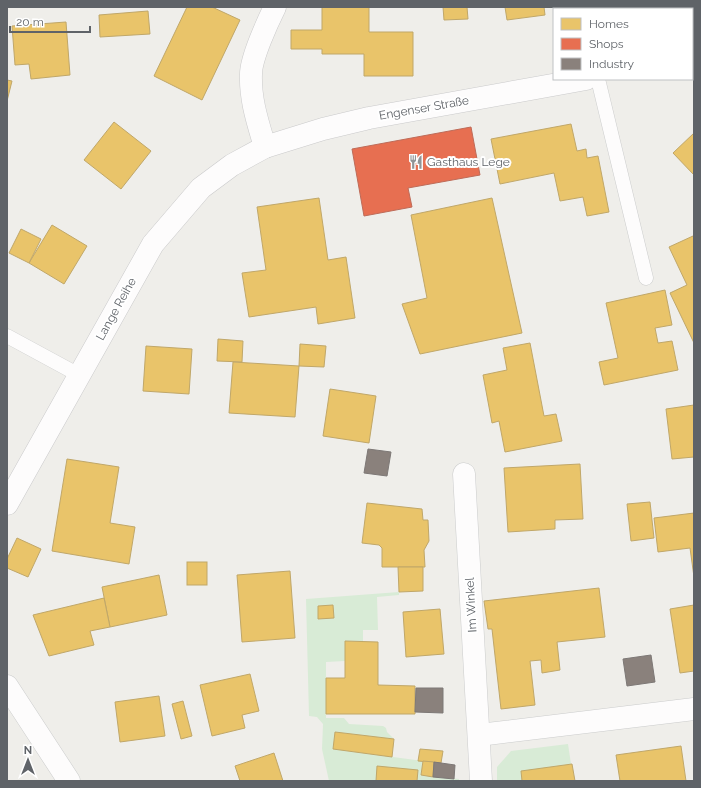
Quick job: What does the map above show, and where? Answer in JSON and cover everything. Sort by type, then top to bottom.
[{"type":"street","points":[[265,147],[254,110],[251,72],[266,24],[276,7]]},
{"type":"street","name":"Engenser Straße","points":[[265,147],[323,129],[369,118],[580,80]]},
{"type":"street","name":"Lange Reihe","points":[[7,504],[153,244],[202,188],[232,165],[265,147]]},
{"type":"street","name":"Im Winkel","points":[[464,474],[481,781]]},
{"type":"street","points":[[7,686],[69,781]]},
{"type":"street","points":[[479,735],[694,708]]},
{"type":"lane","points":[[598,80],[646,278]]},
{"type":"lane","points":[[7,336],[79,375]]},
{"type":"green space","points":[[399,592],[399,595],[377,597],[378,630],[363,630],[363,642],[345,641],[345,661],[326,662],[326,718],[344,718],[349,724],[383,726],[394,739],[335,732],[333,749],[423,761],[421,775],[459,779],[459,781],[329,781],[322,749],[323,724],[317,717],[309,716],[306,599]]},
{"type":"green space","points":[[568,744],[571,764],[522,781],[497,781],[497,767],[511,751]]},
{"type":"building: Homes","points":[[187,7],[212,7],[240,20],[202,100],[154,76]]},
{"type":"building: Homes","points":[[322,7],[369,7],[369,32],[413,32],[413,76],[364,76],[364,54],[322,54],[322,49],[291,49],[291,30],[322,30]]},
{"type":"building: Homes","points":[[443,7],[467,7],[468,19],[444,20]]},
{"type":"building: Homes","points":[[505,7],[544,7],[545,15],[507,20]]},
{"type":"building: Homes","points":[[617,7],[618,8],[582,8]]},
{"type":"building: Homes","points":[[693,10],[694,10],[693,33]]},
{"type":"building: Homes","points":[[148,11],[150,34],[100,37],[99,15]]},
{"type":"building: Homes","points":[[66,22],[70,75],[31,79],[29,64],[15,65],[12,26]]},
{"type":"building: Homes","points":[[7,80],[12,81],[7,101]]},
{"type":"building: Homes","points":[[114,122],[151,151],[121,189],[84,160]]},
{"type":"building: Homes","points":[[571,124],[577,151],[586,149],[587,158],[598,156],[609,212],[587,216],[583,197],[560,201],[554,173],[500,184],[491,139]]},
{"type":"building: Homes","points":[[694,133],[694,175],[673,153]]},
{"type":"building: Homes","points":[[319,198],[328,260],[346,257],[355,318],[318,324],[316,307],[249,317],[242,273],[266,270],[257,207]]},
{"type":"building: Homes","points":[[492,198],[522,333],[420,354],[402,304],[427,298],[411,215]]},
{"type":"building: Homes","points":[[52,225],[87,246],[64,284],[29,263]]},
{"type":"building: Homes","points":[[21,229],[41,239],[29,263],[9,253]]},
{"type":"building: Homes","points":[[693,236],[694,343],[670,293],[687,285],[669,247]]},
{"type":"building: Homes","points":[[665,290],[672,325],[655,328],[658,343],[672,341],[678,370],[604,385],[599,362],[618,358],[606,303]]},
{"type":"building: Homes","points":[[218,339],[243,341],[242,362],[217,361]]},
{"type":"building: Homes","points":[[530,343],[544,416],[556,414],[562,441],[505,452],[499,421],[492,423],[483,375],[507,370],[503,348]]},
{"type":"building: Homes","points":[[300,344],[326,346],[324,367],[299,366]]},
{"type":"building: Homes","points":[[146,346],[192,349],[189,394],[143,391]]},
{"type":"building: Homes","points":[[233,362],[299,366],[295,417],[229,413]]},
{"type":"building: Homes","points":[[330,389],[376,396],[369,443],[323,436]]},
{"type":"building: Homes","points":[[694,405],[694,457],[672,459],[666,409]]},
{"type":"building: Homes","points":[[67,459],[119,467],[110,523],[135,527],[129,564],[52,551]]},
{"type":"building: Homes","points":[[580,464],[583,519],[555,520],[555,529],[508,532],[504,468]]},
{"type":"building: Homes","points":[[650,502],[654,538],[631,541],[627,504]]},
{"type":"building: Homes","points":[[367,503],[422,509],[423,520],[428,520],[429,541],[424,550],[425,567],[382,567],[382,548],[379,545],[362,543]]},
{"type":"building: Homes","points":[[694,513],[694,577],[690,548],[658,552],[654,518]]},
{"type":"building: Homes","points":[[17,538],[41,549],[28,577],[7,568],[7,559]]},
{"type":"building: Homes","points":[[187,562],[207,562],[207,585],[187,585]]},
{"type":"building: Homes","points":[[398,567],[423,567],[423,591],[399,592]]},
{"type":"building: Homes","points":[[290,571],[295,638],[242,642],[237,575]]},
{"type":"building: Homes","points":[[159,575],[167,615],[110,627],[102,587]]},
{"type":"building: Homes","points":[[599,588],[605,637],[557,642],[560,670],[542,673],[541,660],[530,661],[535,705],[501,709],[492,629],[488,629],[484,601]]},
{"type":"building: Homes","points":[[104,598],[110,627],[90,631],[94,645],[49,656],[33,615]]},
{"type":"building: Homes","points":[[333,605],[334,618],[318,619],[318,606]]},
{"type":"building: Homes","points":[[694,605],[694,671],[680,673],[670,609]]},
{"type":"building: Homes","points":[[440,609],[444,654],[406,657],[403,612]]},
{"type":"building: Homes","points":[[345,641],[378,642],[378,685],[415,686],[415,714],[326,714],[326,678],[345,678]]},
{"type":"building: Homes","points":[[250,674],[259,711],[242,715],[245,728],[212,736],[200,685]]},
{"type":"building: Homes","points":[[159,696],[165,736],[120,742],[115,702]]},
{"type":"building: Homes","points":[[183,701],[192,736],[181,739],[172,704]]},
{"type":"building: Homes","points":[[335,732],[394,739],[392,757],[333,749]]},
{"type":"building: Homes","points":[[681,746],[686,781],[620,781],[616,755]]},
{"type":"building: Homes","points":[[420,749],[443,751],[441,763],[418,761]]},
{"type":"building: Homes","points":[[274,753],[283,781],[240,781],[235,766]]},
{"type":"building: Homes","points":[[423,761],[434,762],[433,777],[421,775]]},
{"type":"building: Homes","points":[[572,764],[575,781],[522,781],[521,771]]},
{"type":"building: Homes","points":[[377,766],[418,770],[417,781],[376,781]]},
{"type":"building: Shops","name":"Gasthaus Lege","points":[[471,127],[480,175],[408,188],[412,207],[364,216],[352,149]]},
{"type":"building: Industry","points":[[368,449],[391,452],[387,476],[364,473]]},
{"type":"building: Industry","points":[[651,655],[655,682],[627,686],[623,659]]},
{"type":"building: Industry","points":[[416,688],[443,688],[443,713],[415,712]]},
{"type":"building: Industry","points":[[434,762],[455,765],[454,779],[433,777]]},
{"type":"place","name":"Gasthaus Lege","points":[[416,162]]}]
